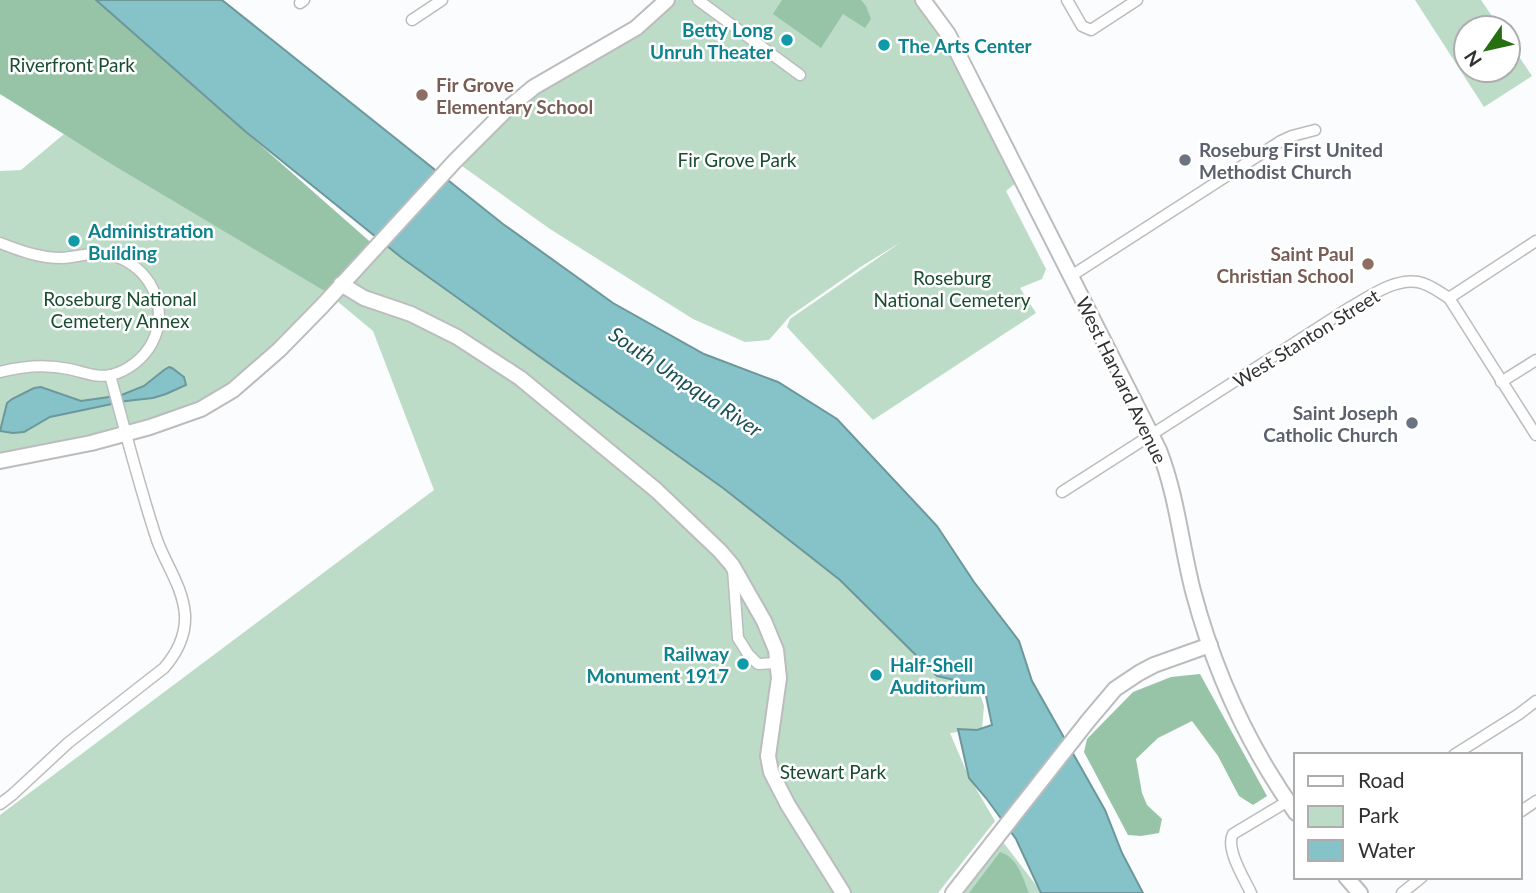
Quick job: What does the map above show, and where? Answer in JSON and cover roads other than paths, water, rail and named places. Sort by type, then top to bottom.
[{"type":"street","points":[[412,20],[442,0]]},
{"type":"street","points":[[0,461],[126,434],[201,409],[233,390],[279,350],[492,124],[534,87],[636,28],[667,0]]},
{"type":"street","points":[[698,0],[800,75]]},
{"type":"street","name":"West Harvard Avenue","points":[[923,0],[948,34],[1151,434],[1171,485],[1193,590],[1210,645],[1241,722],[1261,760],[1292,807]]},
{"type":"street","points":[[1067,0],[1082,26],[1091,30],[1138,0]]},
{"type":"street","points":[[1070,276],[1281,141],[1315,130]]},
{"type":"street","points":[[1536,241],[1449,298],[1536,435]]},
{"type":"street","points":[[0,243],[30,255],[58,258],[104,254],[132,264],[149,280],[156,295],[159,319],[158,331],[148,350],[131,366],[110,375],[99,376],[38,365],[0,372]]},
{"type":"street","name":"West Stanton Street","points":[[1062,492],[1349,308],[1390,286],[1418,282],[1449,298]]},
{"type":"street","points":[[341,284],[364,298],[411,314],[457,337],[520,378],[656,490],[732,565],[765,621],[773,639],[778,663],[779,678],[768,742],[771,772],[788,805],[843,893]]},
{"type":"street","points":[[1501,382],[1536,360]]},
{"type":"street","points":[[0,804],[68,743],[164,668],[179,646],[185,617],[182,600],[158,541],[110,375]]},
{"type":"street","points":[[732,565],[738,638],[758,664],[778,663]]},
{"type":"street","points":[[956,890],[1115,689],[1154,666],[1210,645]]},
{"type":"street","points":[[1457,753],[1536,701]]},
{"type":"street","points":[[1251,893],[1232,850],[1231,838],[1233,834],[1292,807]]},
{"type":"street","points":[[1348,879],[1360,893]]},
{"type":"street","points":[[1402,893],[1420,879]]},
{"type":"water","name":"South Umpqua River","points":[[96,0],[222,0],[503,224],[613,303],[704,354],[778,382],[837,419],[937,526],[974,582],[1019,641],[1032,681],[1105,810],[1122,853],[1143,893],[1041,893],[1016,839],[969,778],[958,729],[977,730],[992,725],[986,696],[977,685],[937,676],[840,580],[723,488],[402,258],[246,132]]},
{"type":"water","points":[[169,367],[184,377],[186,385],[153,398],[50,417],[24,432],[0,431],[7,403],[34,388],[41,387],[81,401],[119,396],[144,386]]},
{"type":"place","name":"Betty Long Unruh Theater","points":[[787,40]]},
{"type":"place","name":"The Arts Center","points":[[884,45]]},
{"type":"place","name":"Fir Grove Elementary School","points":[[422,95]]},
{"type":"place","name":"Roseburg First United Methodist Church","points":[[1185,160]]},
{"type":"place","name":"Administration Building","points":[[74,241]]},
{"type":"place","name":"Saint Paul Christian School","points":[[1368,264]]},
{"type":"place","name":"Saint Joseph Catholic Church","points":[[1412,423]]},
{"type":"place","name":"Railway Monument 1917","points":[[743,664]]},
{"type":"place","name":"Half-Shell Auditorium","points":[[876,675]]},
{"type":"park label","name":"Riverfront Park","points":[[72,64]]},
{"type":"park label","name":"Fir Grove Park","points":[[737,159]]},
{"type":"park label","name":"Roseburg National Cemetery","points":[[952,288]]},
{"type":"park label","name":"Roseburg National Cemetery Annex","points":[[120,309]]},
{"type":"park label","name":"Stewart Park","points":[[833,771]]}]
